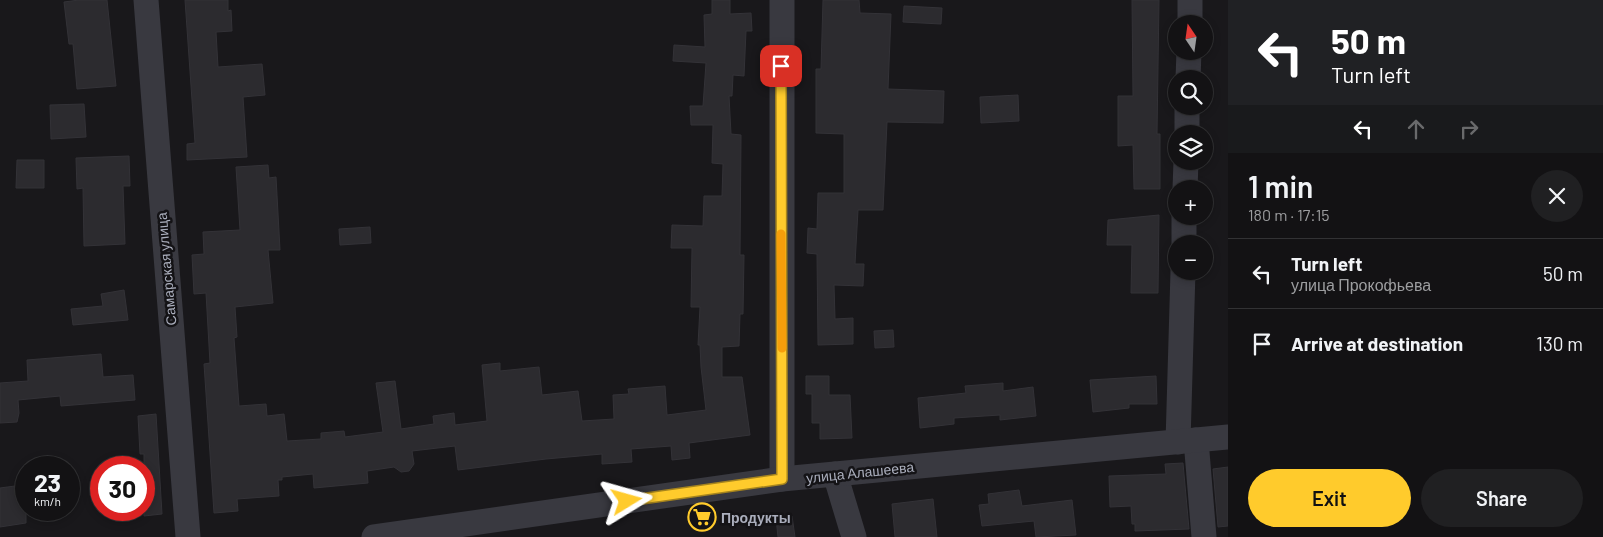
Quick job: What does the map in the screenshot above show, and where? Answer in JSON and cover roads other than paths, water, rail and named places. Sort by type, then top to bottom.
[{"type":"street","name":"Самарская улица","points":[[146,0],[188,537]]},
{"type":"street","points":[[782,0],[782,479]]},
{"type":"street","points":[[1190,0],[1190,15]]},
{"type":"street","points":[[1183,280],[1187,441],[1204,537]]},
{"type":"street","name":"улица Алашеева","points":[[374,537],[782,479],[1228,436]]},
{"type":"street","points":[[835,474],[854,537]]},
{"type":"place","name":"Продукты","points":[[702,517]]}]
